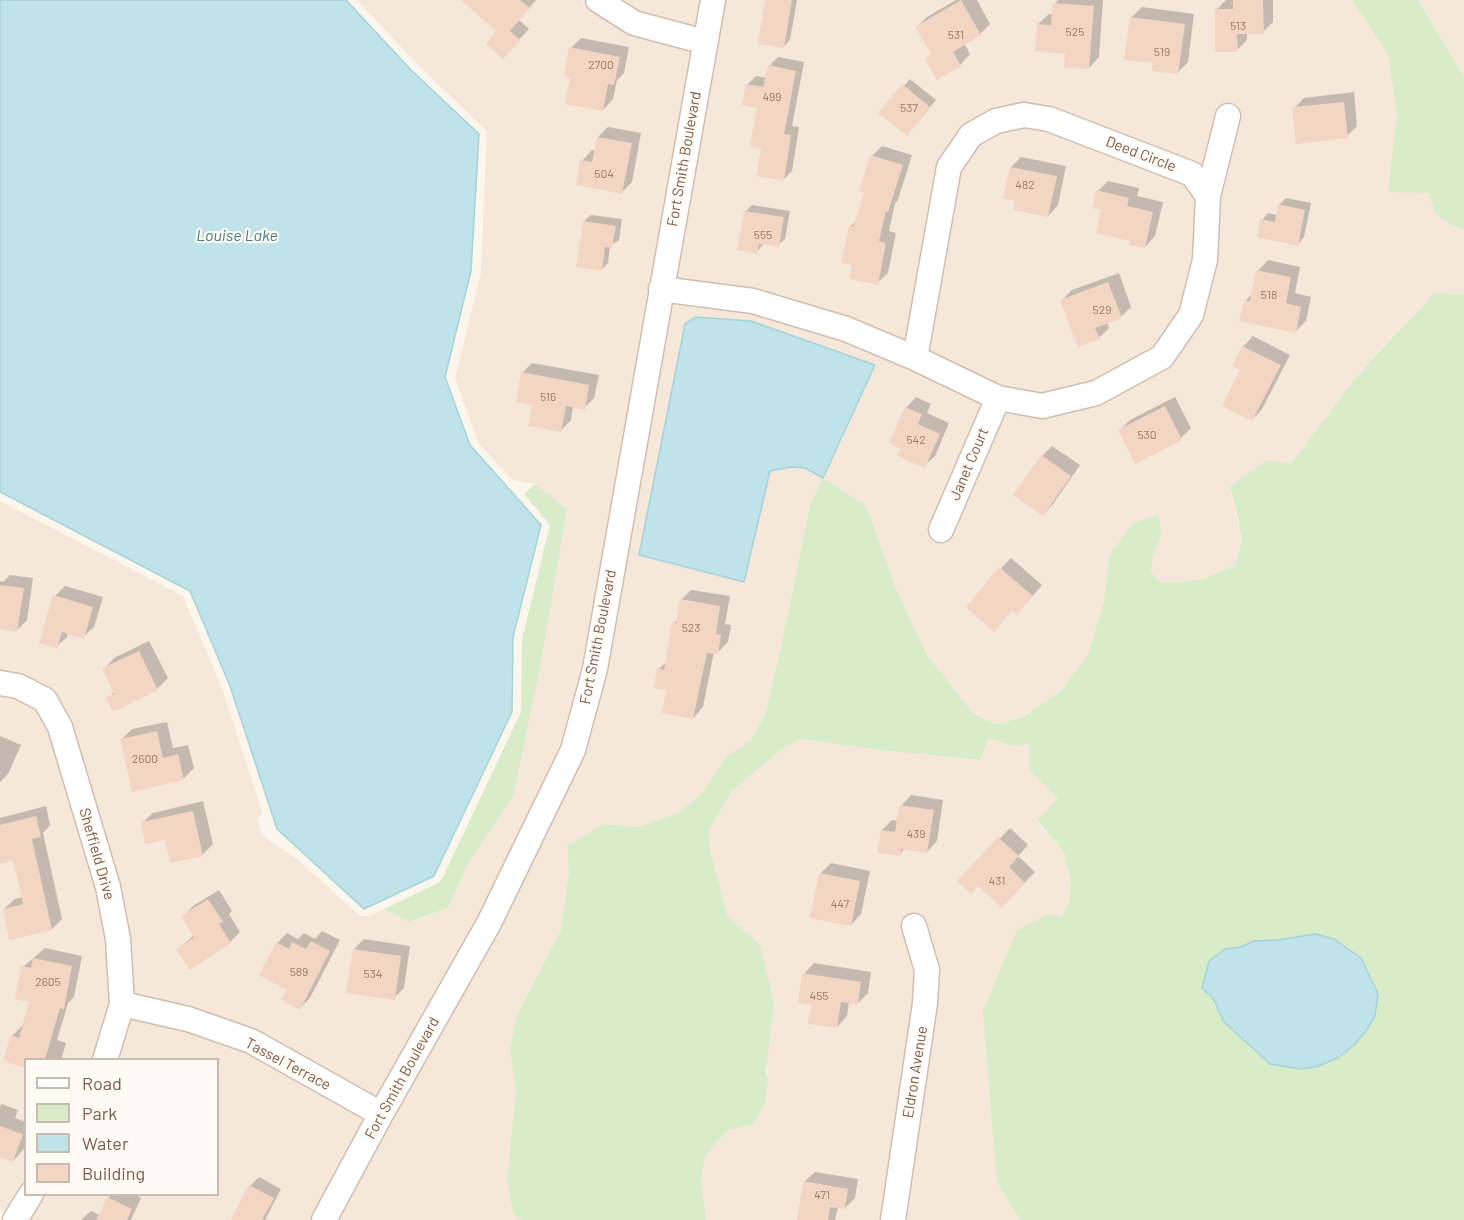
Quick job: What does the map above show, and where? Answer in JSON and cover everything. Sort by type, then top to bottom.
[{"type":"street","points":[[598,0],[634,23],[705,42]]},
{"type":"street","name":"Fort Smith Boulevard","points":[[324,1220],[489,923],[573,750],[595,669],[713,0]]},
{"type":"street","name":"Deed Circle","points":[[915,358],[949,167],[971,135],[996,121],[1024,115],[1049,119],[1192,174],[1208,196]]},
{"type":"street","points":[[661,289],[753,301],[846,329],[915,358],[998,398],[1042,406],[1096,393],[1162,357],[1191,315],[1205,260],[1208,196],[1228,116]]},
{"type":"street","name":"Janet Court","points":[[941,530],[998,398]]},
{"type":"street","name":"Sheffield Drive","points":[[0,683],[18,686],[45,700],[60,728],[108,887],[118,939],[122,1004],[105,1058]]},
{"type":"street","name":"Eldron Avenue","points":[[893,1220],[925,1003],[927,970],[914,926]]},
{"type":"street","name":"Tassel Terrace","points":[[122,1004],[188,1019],[251,1041],[381,1114]]},
{"type":"street","points":[[15,1220],[30,1196]]},
{"type":"shaded area","points":[[357,0],[581,0],[632,32],[693,49],[584,667],[563,746],[480,919],[377,1101],[132,997],[70,725],[0,674],[0,501],[183,596],[222,688],[263,814],[257,819],[263,836],[297,859],[360,916],[369,916],[384,909],[410,922],[448,908],[470,861],[513,797],[567,509],[535,484],[512,480],[478,442],[455,378],[481,272],[487,131],[418,65]]},
{"type":"shaded area","points":[[616,0],[702,0],[697,30],[639,14]]},
{"type":"shaded area","points":[[724,0],[1352,0],[1388,55],[1397,116],[1389,191],[1429,193],[1453,226],[1464,230],[1464,294],[1433,293],[1424,306],[1394,334],[1353,381],[1291,464],[1230,487],[1242,541],[1235,565],[1205,578],[1182,582],[1161,582],[1151,572],[1153,557],[1161,535],[1159,515],[1132,524],[1109,556],[1104,601],[1088,654],[1062,690],[1023,717],[996,724],[974,714],[927,655],[895,586],[823,479],[810,505],[765,715],[751,740],[726,757],[702,793],[680,812],[639,827],[603,824],[567,846],[569,871],[561,930],[516,1017],[510,1050],[516,1090],[507,1180],[513,1213],[521,1220],[336,1220],[583,754],[670,300],[751,310],[842,338],[985,402],[927,535],[947,543],[1005,409],[1168,365],[1219,198],[1240,108],[1219,105],[1204,172],[1051,110],[965,128],[907,344],[673,281]],"holes":[[[751,321],[822,478],[805,468],[791,467],[770,471],[766,487]]]},
{"type":"shaded area","points":[[1418,0],[1464,0],[1464,77]]},
{"type":"shaded area","points":[[1025,125],[1047,128],[1185,181],[1197,197],[1195,258],[1181,311],[1154,350],[1091,385],[1041,396],[1001,389],[927,353],[960,170],[980,142],[1001,130]]},
{"type":"shaded area","points":[[0,693],[14,695],[37,707],[50,731],[98,889],[108,939],[111,1003],[94,1058],[24,1058],[24,1184],[6,1214],[0,1210]]},
{"type":"shaded area","points":[[989,738],[1013,746],[1029,743],[1029,769],[1059,798],[1037,821],[1064,852],[1071,882],[1069,902],[1062,918],[997,1182],[1020,1220],[904,1220],[937,968],[921,915],[901,919],[916,971],[915,1002],[882,1220],[706,1220],[701,1179],[706,1154],[728,1130],[752,1125],[768,1077],[760,944],[728,917],[710,850],[709,831],[732,791],[782,749],[800,739],[878,750],[980,760]]},
{"type":"shaded area","points":[[130,1016],[185,1028],[247,1050],[367,1118],[312,1220],[28,1220],[42,1196],[219,1196],[219,1058],[116,1058]]},
{"type":"green space","points":[[1352,0],[1418,0],[1464,77],[1464,230],[1453,226],[1435,213],[1429,193],[1388,192],[1397,116],[1388,55]]},
{"type":"green space","points":[[1433,293],[1464,294],[1464,1220],[1020,1220],[997,1182],[983,1011],[1017,930],[1049,914],[1062,917],[1069,902],[1071,882],[1064,852],[1037,820],[1058,798],[1029,769],[1029,744],[1013,746],[989,738],[980,760],[878,750],[800,739],[782,749],[732,791],[709,831],[710,850],[728,917],[760,944],[774,1003],[766,1072],[768,1077],[765,1104],[752,1125],[728,1130],[706,1154],[701,1179],[706,1220],[521,1220],[513,1213],[507,1180],[516,1090],[510,1050],[516,1017],[561,930],[569,871],[567,846],[603,824],[639,827],[680,812],[702,793],[726,757],[751,740],[765,715],[810,505],[823,478],[866,506],[895,586],[927,655],[974,714],[996,724],[1023,717],[1062,690],[1088,654],[1104,601],[1109,556],[1132,524],[1159,514],[1161,535],[1153,557],[1151,572],[1161,582],[1182,582],[1205,578],[1235,565],[1242,541],[1230,487],[1267,460],[1291,464],[1353,381],[1395,334],[1424,306]],"holes":[[[1315,934],[1334,939],[1361,958],[1378,994],[1366,1031],[1338,1058],[1316,1067],[1300,1069],[1270,1064],[1223,1021],[1213,998],[1202,988],[1225,949],[1240,947],[1254,941]]]},
{"type":"green space","points":[[535,484],[567,509],[540,667],[513,797],[470,861],[448,908],[409,922],[384,909],[442,879],[521,712],[522,639],[550,525],[524,494]]},
{"type":"water","name":"Louise Lake","points":[[0,0],[346,0],[411,70],[479,134],[471,271],[445,377],[470,445],[541,525],[513,637],[512,712],[434,876],[364,909],[277,829],[230,686],[190,591],[0,492]]},
{"type":"water","points":[[696,317],[751,321],[875,365],[823,478],[805,468],[791,467],[770,471],[744,582],[639,555],[685,324]]},
{"type":"water","points":[[1315,934],[1334,939],[1361,958],[1378,994],[1375,1016],[1354,1045],[1338,1058],[1316,1067],[1300,1069],[1270,1064],[1223,1021],[1213,998],[1202,988],[1209,961],[1225,949],[1240,947],[1254,941]]},
{"type":"building","points":[[461,0],[520,0],[530,8],[510,31],[520,40],[503,59],[486,44],[496,31]]},
{"type":"building","points":[[765,0],[792,0],[784,48],[758,44]]},
{"type":"building","points":[[961,0],[981,35],[953,52],[961,66],[937,80],[925,59],[932,55],[915,27]]},
{"type":"building","points":[[1233,0],[1263,0],[1264,34],[1237,34],[1238,52],[1215,52],[1215,9],[1233,9]]},
{"type":"building","points":[[1052,3],[1094,6],[1089,69],[1064,67],[1065,54],[1035,51],[1037,24],[1051,25]]},
{"type":"building","points":[[1130,17],[1185,24],[1178,74],[1152,71],[1153,63],[1124,60]]},
{"type":"building","points":[[569,47],[620,57],[614,85],[608,84],[603,111],[565,104],[570,78],[564,76]]},
{"type":"building","points":[[768,65],[796,71],[784,134],[791,135],[784,181],[756,176],[761,149],[750,147],[757,108],[742,105],[746,84],[763,87]]},
{"type":"building","points":[[902,84],[930,107],[907,136],[878,113]]},
{"type":"building","points":[[1344,102],[1348,138],[1296,144],[1292,107]]},
{"type":"building","points":[[597,137],[632,143],[622,194],[576,185],[580,160],[592,162]]},
{"type":"building","points":[[870,155],[903,165],[888,212],[886,211],[879,241],[886,243],[878,285],[849,279],[852,265],[841,263],[849,226],[853,227],[864,193],[859,191]]},
{"type":"building","points":[[1010,167],[1057,176],[1048,217],[1013,210],[1015,201],[1003,198]]},
{"type":"building","points":[[1096,190],[1129,198],[1127,206],[1153,212],[1145,248],[1129,245],[1130,241],[1096,233],[1101,210],[1092,208]]},
{"type":"building","points":[[1278,204],[1305,210],[1298,246],[1257,237],[1260,219],[1275,222]]},
{"type":"building","points":[[744,211],[784,217],[779,247],[759,244],[757,254],[737,250]]},
{"type":"building","points":[[583,221],[616,226],[612,248],[605,247],[602,271],[576,267]]},
{"type":"building","points":[[1256,270],[1291,277],[1286,303],[1301,307],[1296,333],[1239,321],[1244,300],[1250,301]]},
{"type":"building","points":[[1108,282],[1122,318],[1095,328],[1100,339],[1078,347],[1060,300]]},
{"type":"building","points":[[1242,346],[1281,365],[1252,421],[1222,406],[1240,370],[1232,366]]},
{"type":"building","points":[[521,372],[589,385],[585,410],[566,406],[561,432],[528,426],[532,405],[516,402]]},
{"type":"building","points":[[1165,406],[1182,440],[1135,464],[1118,430]]},
{"type":"building","points":[[905,407],[922,414],[918,424],[940,434],[925,468],[897,456],[901,449],[889,443]]},
{"type":"building","points":[[1041,455],[1071,476],[1043,516],[1013,495]]},
{"type":"building","points":[[999,567],[1033,596],[1017,615],[1012,611],[994,632],[966,607]]},
{"type":"building","points":[[0,585],[24,588],[17,632],[0,629]]},
{"type":"building","points":[[53,595],[93,607],[84,639],[62,632],[57,649],[39,643]]},
{"type":"building","points":[[680,599],[720,606],[716,634],[721,635],[718,654],[707,653],[693,719],[662,713],[666,690],[654,688],[657,668],[664,670],[672,622],[676,623]]},
{"type":"building","points":[[139,651],[158,690],[113,712],[106,698],[114,694],[102,668]]},
{"type":"building","points":[[157,731],[163,758],[178,754],[184,780],[132,792],[120,739]]},
{"type":"building","points":[[899,805],[934,810],[927,853],[901,849],[900,856],[877,853],[881,830],[895,832]]},
{"type":"building","points":[[193,811],[203,856],[170,863],[165,840],[145,844],[141,822]]},
{"type":"building","points":[[36,816],[41,837],[32,839],[52,930],[9,940],[3,909],[23,904],[12,861],[0,864],[0,825]]},
{"type":"building","points":[[998,837],[1019,856],[1009,867],[1025,883],[1002,908],[978,886],[971,894],[957,881]]},
{"type":"building","points":[[819,873],[860,881],[851,926],[810,918]]},
{"type":"building","points":[[208,899],[223,922],[219,924],[231,943],[190,970],[176,949],[194,937],[181,916]]},
{"type":"building","points":[[311,941],[330,951],[300,1010],[281,1000],[287,990],[259,975],[276,942],[289,949],[292,942],[306,949]]},
{"type":"building","points":[[353,949],[401,956],[395,1000],[346,993]]},
{"type":"building","points":[[33,958],[72,966],[64,1009],[60,1008],[45,1058],[24,1058],[24,1067],[3,1061],[11,1035],[19,1038],[29,1002],[15,999],[21,966],[31,968]]},
{"type":"building","points":[[802,973],[861,982],[858,1004],[841,1002],[837,1028],[808,1024],[811,1005],[798,1003]]},
{"type":"building","points":[[0,1126],[23,1134],[13,1162],[0,1158]]},
{"type":"building","points":[[803,1181],[848,1189],[845,1209],[830,1207],[828,1220],[797,1220]]},
{"type":"building","points":[[249,1185],[274,1198],[262,1220],[231,1220]]},
{"type":"building","points":[[107,1197],[132,1209],[127,1220],[96,1220]]}]
